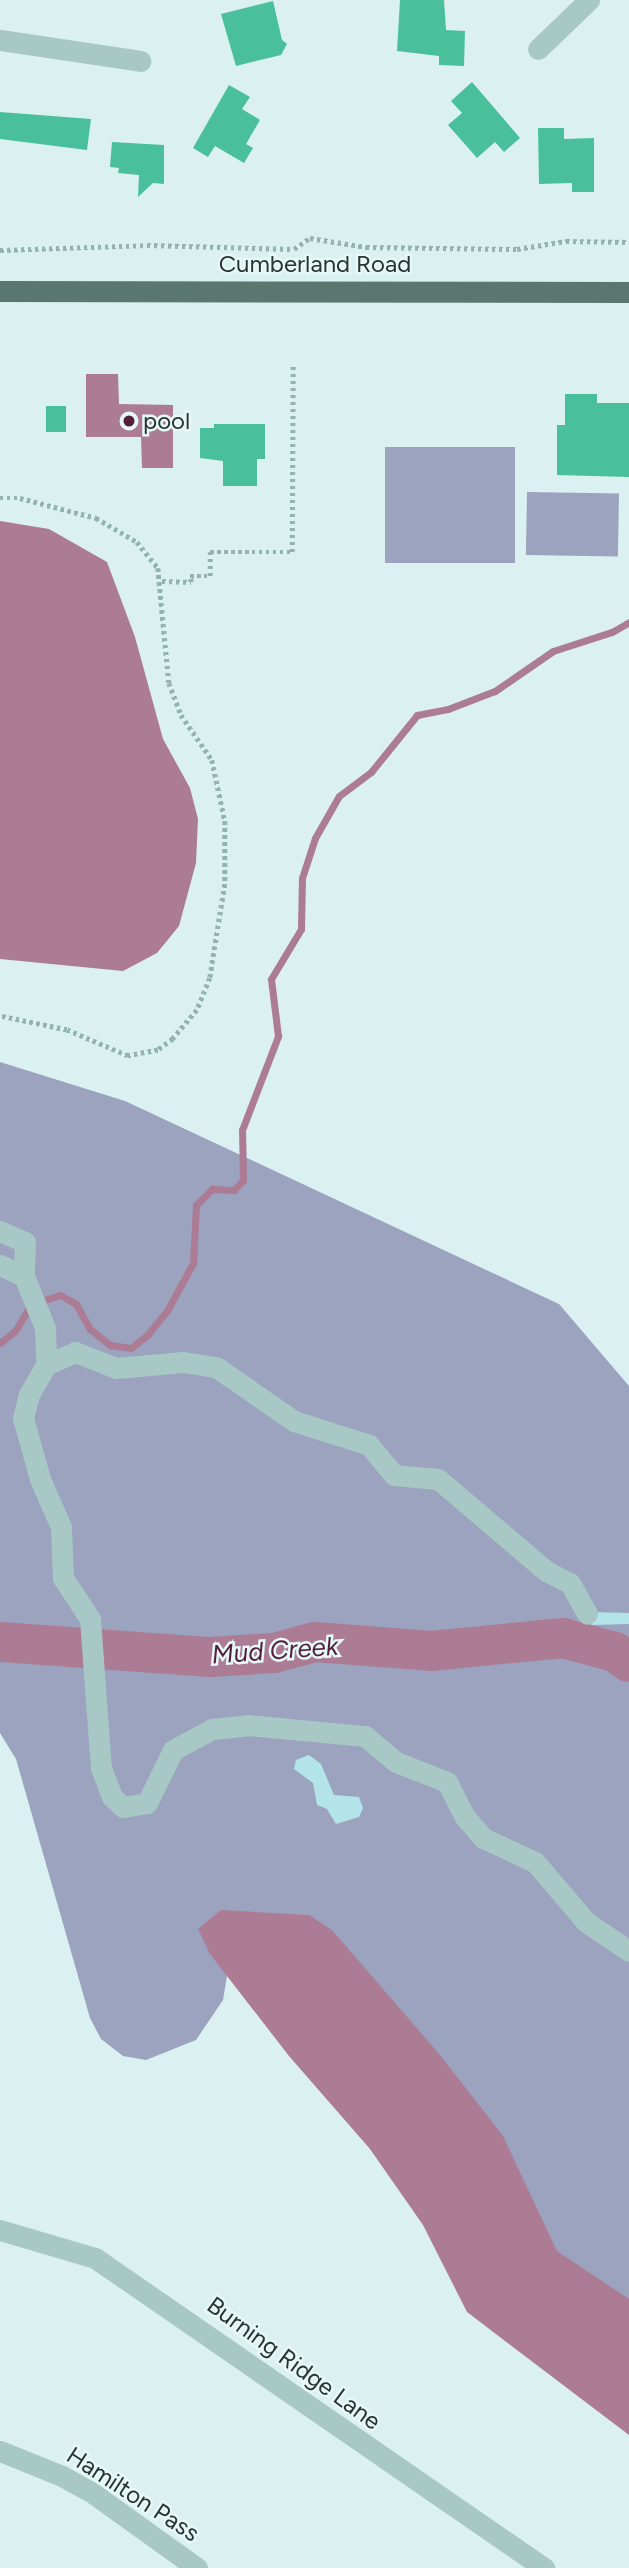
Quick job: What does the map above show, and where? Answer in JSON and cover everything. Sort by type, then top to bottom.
[{"type":"main road","name":"Cumberland Road","points":[[0,291],[629,292]]},
{"type":"street","points":[[538,49],[589,0]]},
{"type":"street","points":[[0,40],[140,61]]},
{"type":"street","points":[[0,1231],[25,1242],[27,1282],[43,1321],[46,1365],[29,1394],[23,1418],[40,1479],[61,1527],[63,1578],[79,1598],[91,1633],[100,1768],[105,1785],[123,1807],[147,1802],[173,1750],[212,1729],[248,1725],[365,1736],[396,1762],[447,1782],[465,1817],[483,1838],[535,1863],[586,1922],[629,1951]]},
{"type":"street","points":[[0,1265],[27,1282]]},
{"type":"street","points":[[43,1321],[75,1352],[116,1368],[183,1362],[216,1367],[294,1421],[369,1445],[394,1475],[438,1479],[547,1571],[570,1583],[587,1614]]},
{"type":"street","points":[[46,1365],[75,1352]]},
{"type":"street","name":"Burning Ridge Lane","points":[[0,2230],[95,2258],[544,2568]]},
{"type":"street","name":"Hamilton Pass","points":[[0,2451],[62,2476],[94,2494],[197,2568]]},
{"type":"path","points":[[0,250],[147,245],[294,249],[310,238],[366,247],[517,249],[566,241],[629,242]]},
{"type":"path","points":[[162,581],[191,582],[190,576],[210,576],[210,552],[292,552],[293,366]]},
{"type":"path","points":[[0,498],[33,501],[118,529],[137,542],[158,568],[162,581],[169,683],[181,715],[212,760],[225,821],[225,884],[210,978],[197,1010],[173,1039],[158,1050],[128,1056],[67,1030],[0,1016]]},
{"type":"shaded area","name":"pool","points":[[86,374],[118,374],[119,404],[173,405],[173,468],[142,468],[141,437],[86,437]]},
{"type":"shaded area","points":[[385,447],[515,447],[515,563],[385,563]]},
{"type":"shaded area","points":[[527,492],[619,494],[618,557],[526,555]]},
{"type":"shaded area","points":[[0,521],[49,529],[107,562],[135,637],[163,739],[190,788],[198,819],[196,863],[179,926],[157,953],[123,971],[0,959]]},
{"type":"shaded area","points":[[0,1062],[125,1101],[559,1304],[629,1386],[629,2366],[232,1946],[223,2000],[196,2040],[146,2060],[123,2056],[101,2039],[90,2018],[16,1759],[0,1733]]},
{"type":"shaded area","points":[[221,1910],[309,1915],[332,1930],[440,2055],[503,2136],[557,2251],[629,2299],[629,2435],[467,2312],[423,2225],[370,2149],[289,2056],[210,1954],[198,1929]]},
{"type":"sand","points":[[591,1612],[629,1613],[629,1624],[592,1625],[588,1623]]},
{"type":"sand","points":[[309,1755],[321,1764],[334,1795],[359,1797],[363,1808],[359,1817],[336,1824],[327,1809],[317,1805],[313,1783],[294,1769],[296,1760]]},
{"type":"building","points":[[400,0],[444,0],[446,30],[465,31],[464,66],[439,65],[439,56],[397,51]]},
{"type":"building","points":[[273,1],[282,40],[287,44],[281,55],[236,66],[221,14]]},
{"type":"building","points":[[472,82],[520,138],[504,152],[495,142],[477,158],[448,125],[462,113],[451,101]]},
{"type":"building","points":[[229,85],[250,97],[242,109],[260,120],[246,144],[253,148],[244,163],[215,146],[208,157],[193,148]]},
{"type":"building","points":[[0,112],[91,119],[87,150],[0,139]]},
{"type":"building","points":[[538,128],[564,128],[564,139],[594,138],[594,192],[572,192],[572,183],[539,184]]},
{"type":"building","points":[[112,142],[164,145],[164,184],[153,183],[138,197],[139,175],[118,173],[119,168],[110,167]]},
{"type":"building","points":[[565,394],[597,394],[597,403],[629,403],[629,477],[557,475],[557,425],[565,425]]},
{"type":"building","points":[[46,406],[66,406],[66,432],[46,432]]},
{"type":"building","points":[[214,424],[265,424],[265,459],[257,459],[257,486],[223,486],[223,461],[200,458],[200,428],[214,428]]},
{"type":"waterway","points":[[0,1343],[15,1331],[31,1304],[60,1295],[76,1304],[90,1329],[110,1345],[131,1348],[148,1334],[168,1309],[193,1263],[196,1205],[212,1189],[234,1190],[243,1180],[242,1130],[278,1036],[271,979],[301,929],[302,878],[315,838],[339,796],[371,772],[417,715],[448,709],[495,691],[553,651],[612,632],[629,622]]},
{"type":"waterway","name":"Mud Creek","points":[[0,1642],[210,1657],[274,1653],[315,1642],[431,1651],[563,1638],[615,1652],[629,1662]]},
{"type":"place","name":"pool","points":[[129,421]]}]
